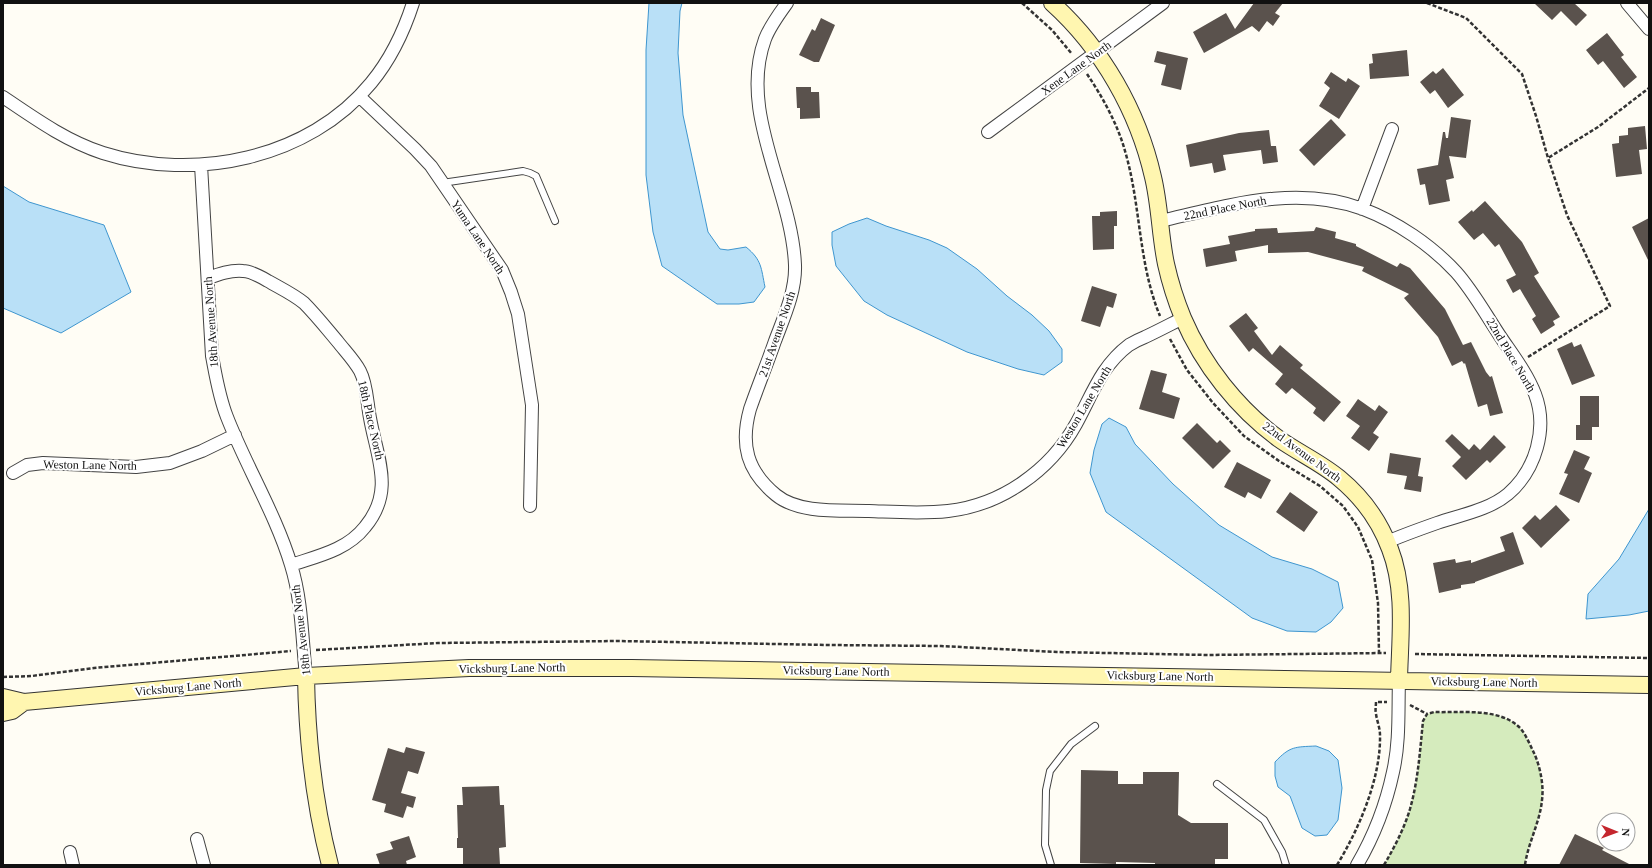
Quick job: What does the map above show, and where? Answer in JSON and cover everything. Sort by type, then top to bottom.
[{"type":"main road","name":"22nd Avenue North","points":[[1052,3],[1067,17],[1097,52],[1121,92],[1139,132],[1153,176],[1166,264],[1183,318],[1196,343],[1218,378],[1242,405],[1278,438],[1339,478],[1360,498],[1377,522],[1390,549],[1398,577],[1400,606],[1399,680]]},
{"type":"main road","name":"Vicksburg Lane North","points":[[3,698],[24,702],[306,676],[469,668],[632,668],[1649,685]]},
{"type":"main road","name":"18th Avenue North","points":[[306,676],[311,771],[321,831],[330,865]]},
{"type":"main road","name":"Vicksburg Lane North","points":[[3,713],[12,711],[24,702]]},
{"type":"street","points":[[3,97],[48,126],[71,139],[102,153],[135,161],[168,166],[201,165],[242,159],[281,147],[318,129],[347,108],[372,82],[391,53],[408,21],[413,3]]},
{"type":"street","name":"21st Avenue North","points":[[787,3],[778,14],[765,39],[758,66],[757,93],[761,120],[788,218],[795,266],[793,289],[786,313],[746,423],[744,439],[747,453],[754,472],[765,486],[779,498],[796,506],[815,509],[917,513]]},
{"type":"street","name":"Xene Lane North","points":[[988,132],[1163,3]]},
{"type":"street","points":[[1627,3],[1649,29]]},
{"type":"street","name":"Yuma Lane North","points":[[359,96],[431,166],[502,270],[512,292],[516,307],[532,405],[530,506]]},
{"type":"street","points":[[1362,209],[1392,129]]},
{"type":"street","name":"18th Avenue North","points":[[201,165],[212,356],[217,387],[227,417],[271,515],[291,565],[296,585],[306,676]]},
{"type":"street","name":"22nd Place North","points":[[1160,221],[1252,200],[1289,197],[1326,200],[1362,209],[1389,221],[1413,235],[1436,253],[1456,272],[1473,295],[1518,363],[1536,394],[1540,415],[1539,437],[1534,458],[1523,477],[1508,494],[1491,505],[1387,542]]},
{"type":"street","name":"18th Place North","points":[[208,278],[225,272],[244,271],[262,278],[290,294],[303,303],[315,315],[351,358],[360,371],[365,386],[370,419],[382,469],[382,490],[376,510],[366,527],[351,542],[332,551],[291,565]]},
{"type":"street","name":"Weston Lane North","points":[[917,513],[949,511],[980,504],[1009,492],[1035,474],[1058,451],[1076,425],[1098,379],[1112,361],[1130,345],[1183,318]]},
{"type":"street","name":"Weston Lane North","points":[[13,473],[27,465],[43,463],[136,467],[170,463],[202,451],[235,435]]},
{"type":"street","name":"22nd Avenue North","points":[[1357,865],[1370,844],[1384,808],[1394,770],[1399,680]]},
{"type":"street","points":[[197,839],[204,865]]},
{"type":"street","points":[[70,852],[73,865]]},
{"type":"lane","points":[[442,183],[523,171],[530,172],[536,176],[555,221]]},
{"type":"lane","points":[[1051,865],[1045,845],[1046,790],[1050,771],[1071,744],[1095,726]]},
{"type":"lane","points":[[1218,784],[1264,820],[1282,852],[1286,865]]},
{"type":"path","points":[[1022,3],[1052,30],[1071,53]]},
{"type":"path","points":[[1427,3],[1466,18],[1522,74],[1567,215],[1610,306],[1518,363]]},
{"type":"path","points":[[1088,75],[1107,108],[1125,150],[1134,192],[1142,248],[1150,285],[1159,313]]},
{"type":"path","points":[[1548,158],[1598,128],[1649,88]]},
{"type":"path","points":[[3,677],[32,676],[94,668],[289,650],[294,652],[337,648],[438,643],[572,641],[828,646],[941,646],[1057,652],[1200,655],[1378,653],[1378,603],[1372,560],[1358,527],[1343,506],[1320,486],[1279,461],[1244,436],[1213,404],[1187,370],[1170,338]]},
{"type":"path","points":[[1418,655],[1649,658]]},
{"type":"path","points":[[1337,865],[1347,849],[1363,815],[1373,782],[1380,735],[1376,714],[1376,702]]},
{"type":"path","points":[[1414,706],[1427,714]]},
{"type":"path","points":[[1384,865],[1394,847],[1410,810],[1417,774],[1423,721],[1427,714],[1434,712],[1490,713],[1510,721],[1521,729],[1538,762],[1542,800],[1525,865]]},
{"type":"green space","points":[[1434,712],[1492,714],[1513,722],[1525,734],[1538,764],[1542,782],[1542,794],[1541,808],[1525,865],[1384,865],[1405,824],[1413,798],[1420,755],[1423,721],[1427,714]]},
{"type":"water","points":[[649,3],[682,3],[680,11],[678,53],[683,115],[708,232],[720,249],[728,250],[746,247],[758,260],[765,287],[754,302],[717,304],[662,266],[653,232],[646,175],[646,50]]},
{"type":"water","points":[[3,186],[29,202],[104,225],[131,292],[61,333],[3,308]]},
{"type":"water","points":[[867,218],[947,248],[977,269],[1049,331],[1062,349],[1062,362],[1044,375],[1018,369],[967,352],[887,315],[864,301],[836,266],[832,245],[832,232]]},
{"type":"water","points":[[1109,418],[1126,427],[1135,444],[1173,484],[1219,525],[1272,557],[1312,569],[1338,582],[1343,608],[1331,622],[1316,632],[1287,631],[1252,618],[1106,512],[1090,473],[1094,450],[1102,424]]},
{"type":"water","points":[[1649,509],[1649,611],[1629,615],[1586,619],[1588,594],[1619,559]]},
{"type":"water","points":[[1316,746],[1329,751],[1338,760],[1342,788],[1338,820],[1327,835],[1315,836],[1302,828],[1290,796],[1278,787],[1275,776],[1275,762],[1293,748]]},
{"type":"building","points":[[1254,3],[1283,3],[1275,13],[1280,16],[1273,26],[1267,21],[1259,32],[1252,26],[1204,53],[1193,32],[1226,13],[1235,29]]},
{"type":"building","points":[[1534,3],[1574,3],[1587,15],[1576,26],[1561,11],[1552,20]]},
{"type":"building","points":[[821,18],[835,25],[819,62],[814,62],[799,55],[812,29],[815,31]]},
{"type":"building","points":[[1607,33],[1624,55],[1621,57],[1637,77],[1624,88],[1603,61],[1598,65],[1586,50]]},
{"type":"building","points":[[1407,50],[1409,76],[1370,79],[1369,64],[1373,63],[1372,54]]},
{"type":"building","points":[[1157,51],[1188,58],[1181,90],[1161,85],[1166,65],[1154,62]]},
{"type":"building","points":[[1443,68],[1464,95],[1448,108],[1435,90],[1430,94],[1420,82],[1433,71],[1436,74]]},
{"type":"building","points":[[1331,72],[1346,82],[1348,78],[1360,86],[1339,119],[1319,106],[1330,88],[1324,83]]},
{"type":"building","points":[[796,87],[811,87],[811,92],[819,92],[820,118],[800,119],[800,108],[797,108]]},
{"type":"building","points":[[1451,117],[1471,120],[1466,158],[1449,156],[1454,178],[1446,180],[1450,201],[1429,205],[1425,184],[1420,185],[1417,169],[1438,165],[1443,132],[1445,132],[1446,138],[1448,138]]},
{"type":"building","points":[[1331,119],[1346,135],[1314,166],[1299,150]]},
{"type":"building","points":[[1645,126],[1647,149],[1639,150],[1642,174],[1616,177],[1612,144],[1619,143],[1619,136],[1628,135],[1628,128]]},
{"type":"building","points":[[1269,130],[1271,146],[1276,146],[1278,162],[1263,164],[1261,150],[1223,155],[1226,170],[1214,173],[1212,163],[1190,167],[1186,145],[1239,133]]},
{"type":"building","points":[[1485,201],[1522,242],[1539,273],[1534,276],[1560,317],[1553,321],[1555,325],[1541,334],[1532,319],[1536,316],[1520,289],[1513,293],[1506,280],[1516,275],[1499,244],[1495,247],[1483,233],[1474,240],[1458,222],[1472,210],[1473,212]]},
{"type":"building","points":[[1117,211],[1117,226],[1114,226],[1114,249],[1093,250],[1092,216],[1100,216],[1100,212]]},
{"type":"building","points":[[1649,218],[1649,262],[1632,227]]},
{"type":"building","points":[[1316,227],[1336,232],[1335,238],[1356,244],[1356,246],[1397,267],[1400,263],[1410,268],[1445,309],[1463,345],[1471,342],[1486,372],[1490,377],[1492,376],[1503,413],[1490,416],[1487,404],[1478,407],[1465,363],[1464,364],[1462,361],[1452,366],[1438,337],[1404,298],[1409,294],[1362,271],[1364,267],[1308,252],[1268,253],[1268,245],[1235,251],[1237,261],[1206,267],[1203,249],[1230,244],[1228,236],[1255,231],[1255,229],[1277,228],[1278,233],[1314,231]]},
{"type":"building","points":[[1092,286],[1117,294],[1113,308],[1107,306],[1100,327],[1081,321]]},
{"type":"building","points":[[1246,313],[1258,328],[1254,331],[1272,355],[1280,345],[1303,365],[1300,368],[1341,402],[1324,422],[1313,413],[1316,408],[1292,388],[1286,394],[1275,384],[1283,374],[1253,348],[1249,352],[1229,326]]},
{"type":"building","points":[[1572,342],[1574,347],[1581,344],[1595,376],[1572,385],[1557,349]]},
{"type":"building","points":[[1151,370],[1167,374],[1162,392],[1180,398],[1174,419],[1139,409]]},
{"type":"building","points":[[1580,396],[1599,396],[1599,427],[1592,427],[1592,440],[1576,440],[1576,425],[1580,425]]},
{"type":"building","points":[[1358,399],[1375,411],[1379,405],[1388,412],[1373,433],[1379,437],[1369,451],[1351,438],[1360,426],[1346,416]]},
{"type":"building","points":[[1197,423],[1217,443],[1220,440],[1231,451],[1213,469],[1182,438]]},
{"type":"building","points":[[1452,434],[1469,450],[1474,444],[1480,450],[1494,435],[1506,447],[1490,463],[1487,460],[1466,480],[1452,466],[1461,457],[1445,441]]},
{"type":"building","points":[[1574,450],[1590,457],[1584,469],[1592,473],[1579,503],[1559,494],[1568,474],[1564,473]]},
{"type":"building","points":[[1390,453],[1421,458],[1418,476],[1423,477],[1421,492],[1404,489],[1407,476],[1387,473]]},
{"type":"building","points":[[1237,462],[1271,480],[1261,499],[1248,492],[1245,498],[1224,487]]},
{"type":"building","points":[[1290,492],[1318,512],[1304,532],[1276,512]]},
{"type":"building","points":[[1556,505],[1570,520],[1541,548],[1522,528],[1535,515],[1540,520]]},
{"type":"building","points":[[1513,532],[1524,564],[1475,583],[1461,585],[1461,588],[1439,593],[1433,563],[1455,559],[1456,563],[1471,560],[1471,563],[1505,551],[1500,537]]},
{"type":"building","points":[[406,747],[425,752],[418,774],[408,771],[401,793],[416,797],[413,808],[407,806],[403,818],[384,812],[386,804],[372,800],[388,748],[404,753]]},
{"type":"building","points":[[1081,770],[1118,771],[1118,784],[1143,784],[1143,772],[1179,772],[1178,815],[1191,823],[1228,823],[1228,859],[1215,859],[1215,865],[1155,865],[1155,863],[1116,862],[1116,864],[1080,863]]},
{"type":"building","points":[[499,786],[500,805],[504,805],[506,847],[499,848],[500,865],[463,865],[463,848],[457,848],[457,805],[463,805],[462,787]]},
{"type":"building","points":[[1575,834],[1596,844],[1596,852],[1606,852],[1631,865],[1559,865]]},
{"type":"building","points":[[409,836],[416,857],[406,861],[407,865],[380,865],[376,854],[393,849],[390,842]]}]
